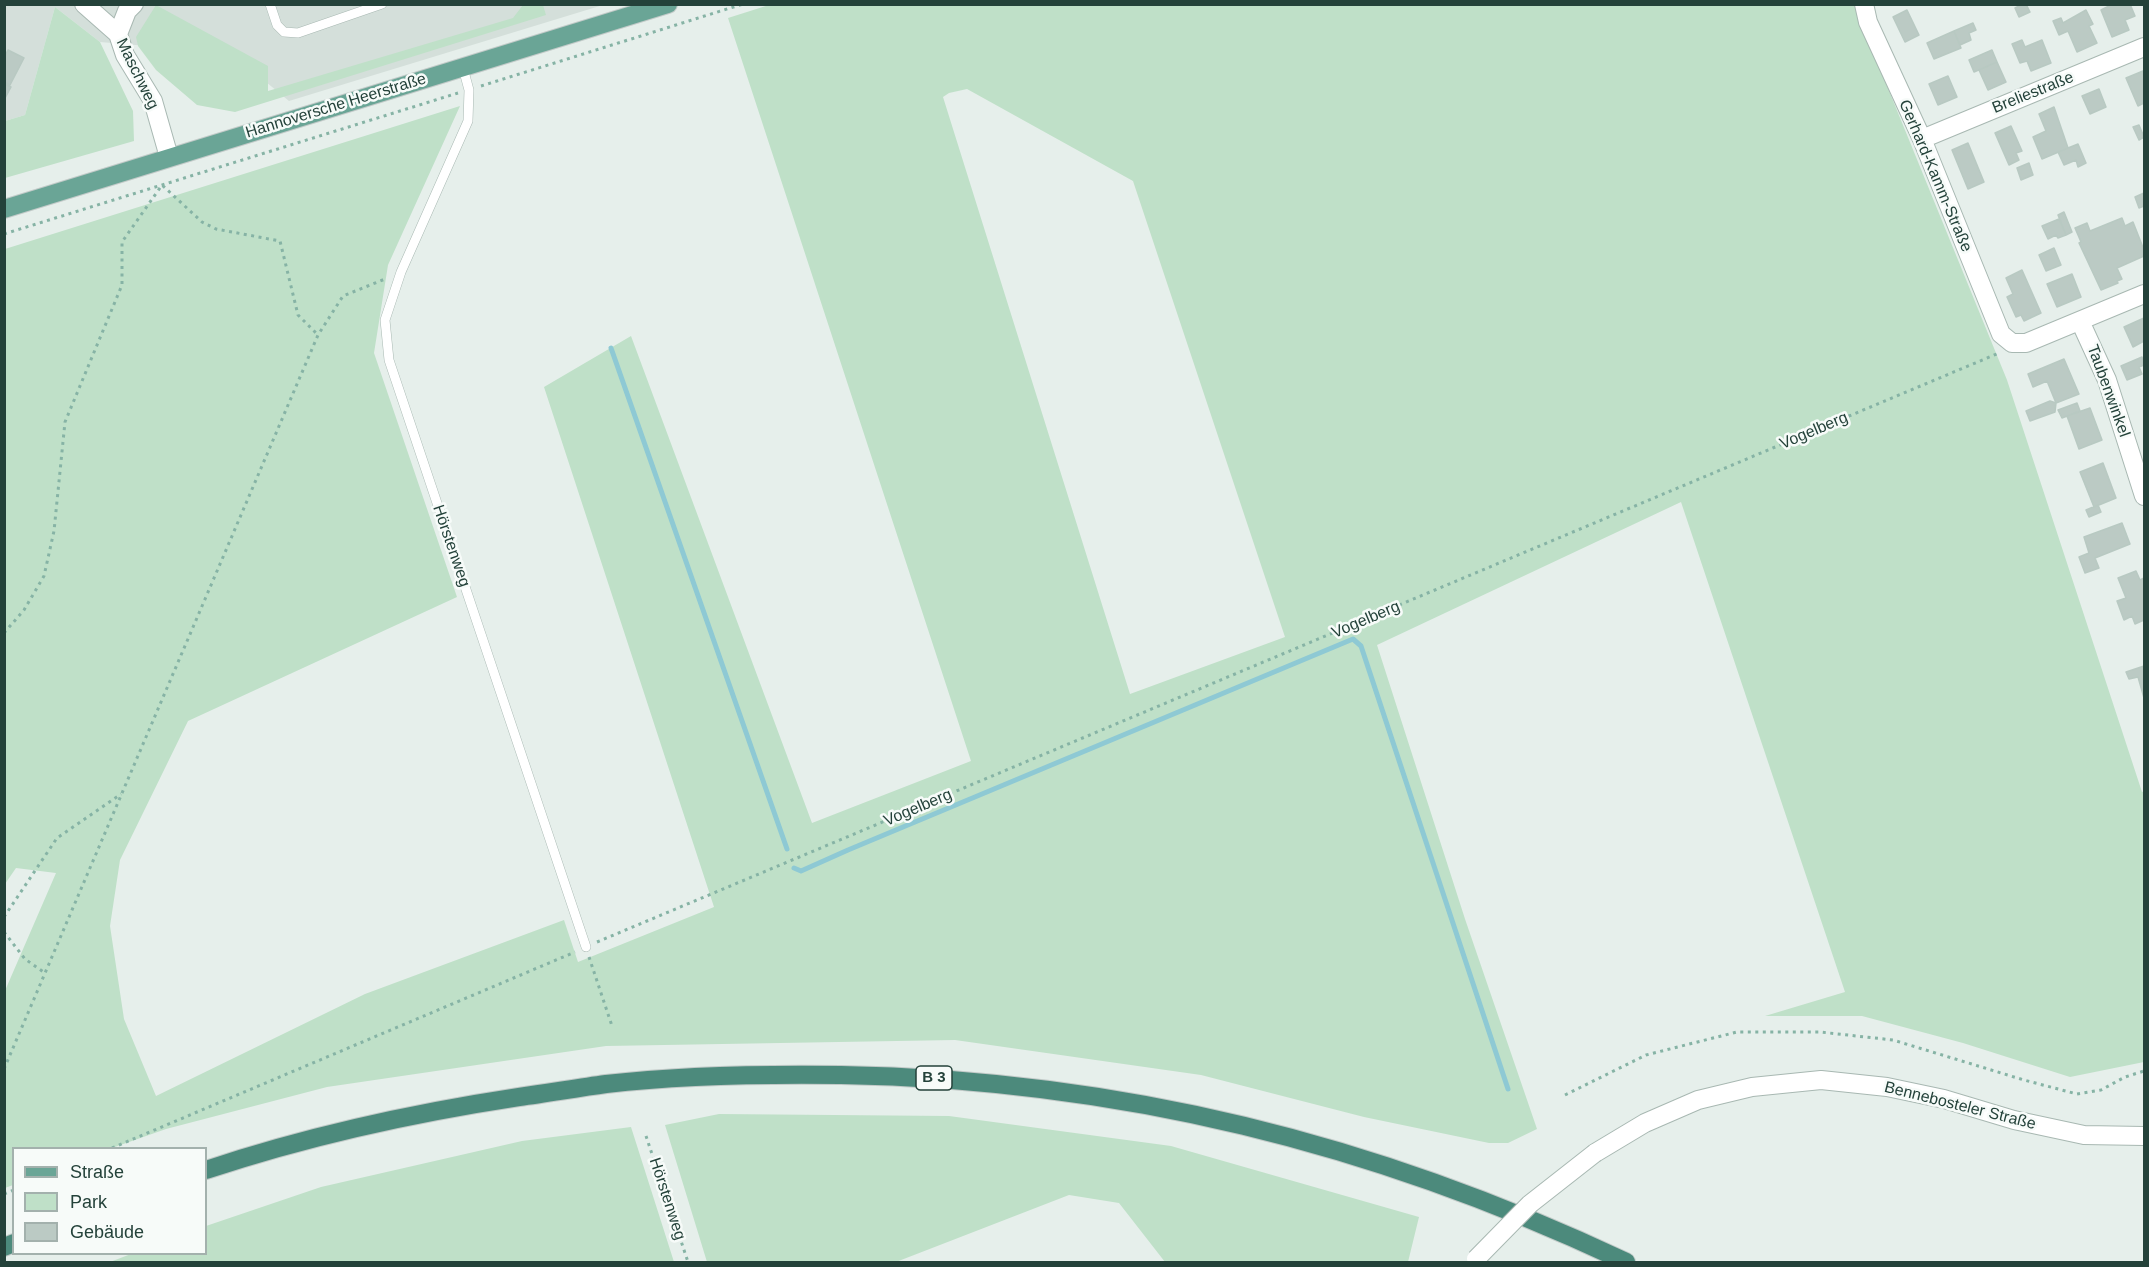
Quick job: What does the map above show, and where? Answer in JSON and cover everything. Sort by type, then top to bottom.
[{"type":"highway","name":"B 3","points":[[207,1170],[310,1138],[404,1116],[608,1084],[768,1074],[947,1079],[1049,1089],[1116,1099],[1244,1125],[1309,1142],[1461,1191],[1560,1231],[1626,1263]]},
{"type":"main road","name":"Hannoversche Heerstraße","points":[[4,209],[668,4]]},
{"type":"street","name":"Maschweg","points":[[84,4],[118,34],[125,55],[153,101],[169,157]]},
{"type":"street","points":[[118,34],[127,11],[134,4]]},
{"type":"street","name":"Gerhard-Kamm-Straße","points":[[1864,4],[1868,22],[1922,139],[2001,334],[2012,343]]},
{"type":"street","name":"Breliestraße","points":[[1922,139],[2145,47]]},
{"type":"street","points":[[2012,343],[2026,343],[2145,294]]},
{"type":"street","name":"Taubenwinkel","points":[[2080,321],[2107,380],[2145,496]]},
{"type":"street","name":"Bennebosteler Straße","points":[[1474,1261],[1530,1204],[1595,1153],[1645,1123],[1698,1100],[1752,1088],[1821,1080],[1887,1087],[1944,1099],[2014,1120],[2084,1135],[2145,1136]]},
{"type":"lane","points":[[270,4],[278,25],[284,32],[298,33],[382,4]]},
{"type":"lane","name":"Hörstenweg","points":[[463,68],[469,90],[468,121],[401,272],[385,320],[389,360],[586,947]]},
{"type":"path","points":[[4,234],[743,4]]},
{"type":"path","points":[[162,185],[202,222],[216,230],[280,241],[298,315],[318,335]]},
{"type":"path","points":[[4,633],[24,610],[44,576],[54,531],[65,422],[122,285],[122,242],[162,185]]},
{"type":"path","points":[[4,1069],[318,335],[344,296],[401,272]]},
{"type":"path","name":"Vogelberg","points":[[117,1147],[586,947],[1996,354],[2012,343]]},
{"type":"path","points":[[4,917],[57,838],[123,793]]},
{"type":"path","points":[[4,932],[26,959],[45,973]]},
{"type":"path","points":[[586,947],[612,1026]]},
{"type":"path","points":[[1565,1095],[1646,1055],[1737,1032],[1820,1032],[1893,1040],[2077,1094],[2101,1090],[2125,1077],[2145,1071]]},
{"type":"path","name":"Hörstenweg","points":[[646,1136],[688,1263]]},
{"type":"shaded area","points":[[5,5],[603,5],[289,101],[231,53],[100,42],[55,7],[25,115],[5,121]]},
{"type":"green space","points":[[156,5],[268,66],[268,91],[513,18],[523,5],[543,5],[546,15],[235,112],[197,105],[156,70],[138,46],[136,37]]},
{"type":"green space","points":[[769,5],[1854,5],[2007,380],[2142,792],[2144,791],[2144,1062],[2070,1077],[1963,1043],[1862,1016],[1765,1016],[1845,992],[1681,502],[1377,645],[1465,919],[1537,1129],[1508,1143],[1489,1143],[1364,1117],[1201,1075],[955,1040],[606,1046],[327,1087],[166,1129],[115,1147],[12,1147],[12,1185],[5,1188],[4,993],[56,873],[16,868],[5,884],[5,249],[460,106],[388,265],[374,353],[457,597],[188,721],[120,860],[110,926],[124,1019],[156,1096],[365,994],[564,920],[578,962],[714,907],[544,387],[631,336],[812,823],[971,761],[728,18]],"holes":[[[967,89],[1133,181],[1285,637],[1130,694],[943,97],[949,93]]]},
{"type":"green space","points":[[55,7],[100,42],[133,111],[134,141],[5,178],[5,121],[25,115]]},
{"type":"green space","points":[[719,1114],[949,1116],[1171,1146],[1419,1217],[1408,1262],[1165,1262],[1119,1203],[1069,1195],[896,1262],[707,1262],[665,1125]]},
{"type":"green space","points":[[631,1127],[674,1262],[110,1262],[128,1255],[207,1255],[207,1226],[321,1187],[522,1141]]},
{"type":"building","points":[[2026,4],[2030,12],[2019,17],[2015,8]]},
{"type":"building","points":[[2113,4],[2130,4],[2135,16],[2125,20],[2129,30],[2112,37],[2101,10]]},
{"type":"building","points":[[1907,10],[1919,35],[1905,42],[1893,17]]},
{"type":"building","points":[[2086,10],[2093,24],[2089,26],[2097,43],[2077,52],[2068,31],[2059,35],[2053,21],[2061,18],[2063,23]]},
{"type":"building","points":[[1973,23],[1976,30],[1969,33],[1971,40],[1960,45],[1954,31]]},
{"type":"building","points":[[1954,31],[1961,48],[1934,59],[1927,43]]},
{"type":"building","points":[[2022,40],[2025,47],[2042,40],[2051,63],[2031,71],[2027,61],[2020,63],[2012,44]]},
{"type":"building","points":[[8,50],[24,58],[10,85],[4,82],[4,57]]},
{"type":"building","points":[[1992,50],[1997,62],[1974,72],[1969,60]]},
{"type":"building","points":[[1997,62],[2006,82],[1988,90],[1979,70]]},
{"type":"building","points":[[2143,71],[2144,103],[2138,106],[2126,78]]},
{"type":"building","points":[[1948,76],[1957,97],[1938,105],[1929,84]]},
{"type":"building","points":[[4,84],[11,87],[4,100]]},
{"type":"building","points":[[2099,89],[2106,107],[2090,114],[2082,96]]},
{"type":"building","points":[[2054,107],[2068,148],[2042,159],[2033,137],[2046,131],[2039,114]]},
{"type":"building","points":[[2139,125],[2144,137],[2139,140],[2133,127]]},
{"type":"building","points":[[2011,126],[2022,151],[2016,153],[2019,160],[2009,165],[1995,133]]},
{"type":"building","points":[[1968,143],[1984,182],[1968,189],[1952,150]]},
{"type":"building","points":[[2078,144],[2086,163],[2078,167],[2076,160],[2064,165],[2058,152]]},
{"type":"building","points":[[2029,163],[2033,175],[2021,180],[2017,168]]},
{"type":"building","points":[[2144,193],[2144,206],[2139,208],[2135,197]]},
{"type":"building","points":[[2064,212],[2072,232],[2066,235],[2058,215]]},
{"type":"building","points":[[2122,218],[2125,226],[2133,222],[2144,250],[2144,256],[2117,268],[2122,279],[2101,290],[2079,243],[2081,242],[2075,228],[2087,223],[2090,231]]},
{"type":"building","points":[[2059,219],[2066,235],[2058,238],[2056,235],[2048,239],[2042,226]]},
{"type":"building","points":[[2054,248],[2061,265],[2046,271],[2039,255]]},
{"type":"building","points":[[2022,270],[2041,313],[2024,321],[2021,315],[2016,317],[2007,297],[2013,294],[2006,278]]},
{"type":"building","points":[[2072,274],[2081,297],[2057,307],[2047,284]]},
{"type":"building","points":[[2144,318],[2144,341],[2133,347],[2124,327]]},
{"type":"building","points":[[2142,357],[2144,365],[2139,367],[2142,374],[2127,380],[2121,366]]},
{"type":"building","points":[[2064,359],[2079,394],[2056,403],[2047,381],[2033,387],[2028,374]]},
{"type":"building","points":[[2050,401],[2056,403],[2055,412],[2030,421],[2026,411]]},
{"type":"building","points":[[2077,403],[2080,411],[2062,418],[2058,410]]},
{"type":"building","points":[[2090,408],[2102,440],[2079,449],[2067,416]]},
{"type":"building","points":[[2103,463],[2116,498],[2094,507],[2080,472]]},
{"type":"building","points":[[2098,505],[2101,512],[2089,517],[2086,510]]},
{"type":"building","points":[[2122,523],[2130,544],[2095,558],[2099,568],[2085,573],[2079,557],[2089,553],[2084,537]]},
{"type":"building","points":[[2136,571],[2140,580],[2144,578],[2144,620],[2135,624],[2132,616],[2124,620],[2117,601],[2126,598],[2118,578]]},
{"type":"building","points":[[2144,666],[2144,698],[2138,677],[2129,679],[2126,672]]},
{"type":"waterway","points":[[611,348],[787,849]]},
{"type":"waterway","points":[[794,868],[801,871],[1353,639],[1361,646],[1508,1089]]}]
